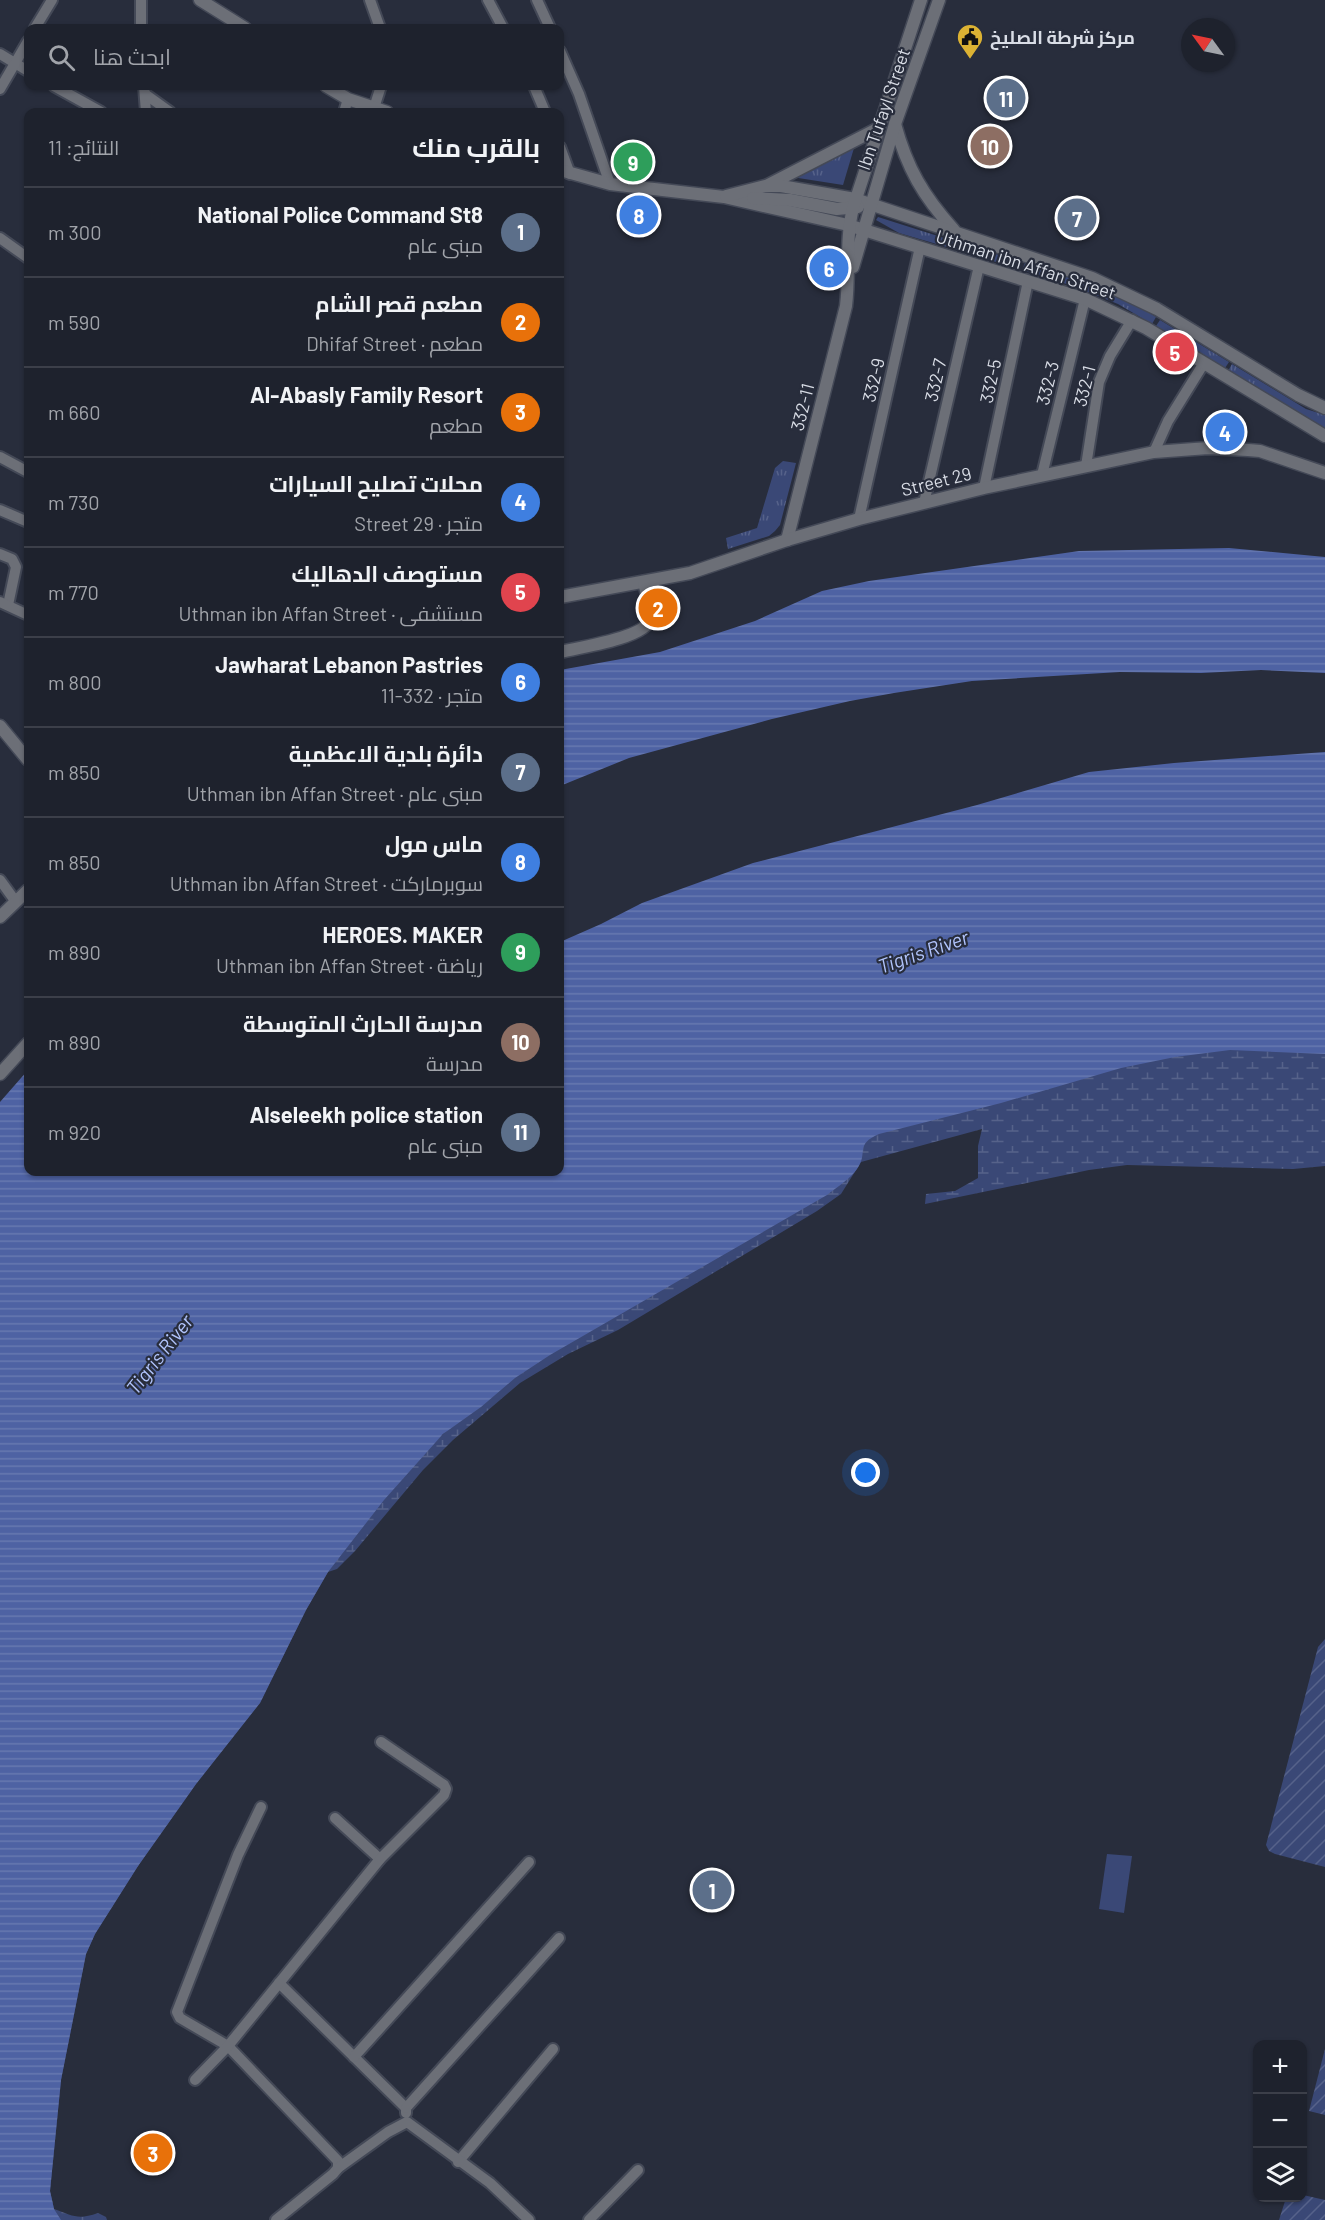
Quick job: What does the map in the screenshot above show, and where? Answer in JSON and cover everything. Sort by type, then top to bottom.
[{"type":"street","points":[[37,24],[52,0]]},
{"type":"street","points":[[141,0],[141,24]]},
{"type":"street","points":[[200,0],[239,24]]},
{"type":"street","points":[[370,0],[379,24]]},
{"type":"street","points":[[488,0],[501,24]]},
{"type":"street","points":[[537,0],[548,24]]},
{"type":"street","name":"Ibn Tufayl Street","points":[[848,225],[921,0]]},
{"type":"street","name":"Ibn Tufayl Street","points":[[863,230],[895,124],[939,0]]},
{"type":"street","points":[[0,89],[24,48]]},
{"type":"street","points":[[0,54],[24,69]]},
{"type":"street","points":[[564,60],[579,94],[610,184]]},
{"type":"street","points":[[61,90],[94,108]]},
{"type":"street","points":[[145,90],[146,108]]},
{"type":"street","points":[[145,90],[165,108]]},
{"type":"street","points":[[333,90],[348,99],[374,108],[380,90]]},
{"type":"street","points":[[536,90],[543,108]]},
{"type":"street","points":[[345,108],[348,99]]},
{"type":"street","points":[[80,108],[83,102]]},
{"type":"street","points":[[895,124],[903,153],[916,182],[933,208],[955,231]]},
{"type":"street","points":[[765,186],[879,128]]},
{"type":"street","name":"Uthman ibn Affan Street","points":[[565,172],[610,184],[724,197],[848,225],[1085,298],[1132,320],[1325,436]]},
{"type":"street","name":"Uthman ibn Affan Street","points":[[724,197],[765,186],[793,187],[854,203],[870,203],[1114,286],[1157,309],[1298,395],[1325,408]]},
{"type":"street","points":[[724,197],[790,200],[837,208],[854,203]]},
{"type":"street","name":"332-11","points":[[848,225],[849,281]]},
{"type":"street","name":"332-11","points":[[786,540],[841,329],[849,281],[863,230]]},
{"type":"street","points":[[0,238],[24,255]]},
{"type":"street","name":"332-9","points":[[859,519],[920,247]]},
{"type":"street","name":"332-7","points":[[924,503],[979,266]]},
{"type":"street","name":"332-5","points":[[984,488],[1028,281]]},
{"type":"street","name":"332-3","points":[[1042,475],[1085,298]]},
{"type":"street","name":"332-1","points":[[1086,466],[1099,382],[1110,356],[1132,320]]},
{"type":"street","points":[[1154,452],[1174,411],[1204,363]]},
{"type":"street","name":"Street 29","points":[[564,596],[690,573],[786,540],[859,519],[984,488],[1154,452],[1208,448],[1260,451],[1324,473]]},
{"type":"street","points":[[0,457],[24,470]]},
{"type":"street","points":[[0,510],[24,520]]},
{"type":"street","points":[[0,554],[12,559],[16,567],[4,603],[24,613]]},
{"type":"street","points":[[564,651],[632,634],[646,627],[650,620],[650,609],[644,582]]},
{"type":"street","points":[[0,726],[24,755]]},
{"type":"street","points":[[0,880],[16,902]]},
{"type":"street","points":[[0,917],[24,894]]},
{"type":"street","points":[[0,1074],[24,1047]]},
{"type":"street","points":[[195,2080],[228,2046],[380,1859],[444,1795],[446,1789],[444,1785],[381,1742]]},
{"type":"street","points":[[261,1807],[238,1855],[177,2012],[180,2018],[228,2046],[338,2161],[338,2168]]},
{"type":"street","points":[[335,1818],[380,1859]]},
{"type":"street","points":[[354,2057],[529,1862]]},
{"type":"street","points":[[406,2108],[559,1938]]},
{"type":"street","points":[[279,1983],[406,2108],[407,2122],[458,2162],[490,2183],[529,2220]]},
{"type":"street","points":[[458,2162],[553,2049]]},
{"type":"street","points":[[276,2220],[338,2168],[388,2132],[407,2122]]},
{"type":"street","points":[[589,2220],[638,2170]]},
{"type":"green space","points":[[854,148],[843,185],[792,177],[794,175]]},
{"type":"green space","points":[[878,217],[966,245],[964,252],[899,233],[876,220]]},
{"type":"green space","points":[[969,246],[1022,262],[1019,269],[967,253]]},
{"type":"green space","points":[[1025,263],[1076,279],[1073,286],[1022,270]]},
{"type":"green space","points":[[1079,280],[1134,303],[1156,317],[1152,324],[1118,304],[1076,287]]},
{"type":"green space","points":[[1160,320],[1229,362],[1225,368],[1156,326]]},
{"type":"green space","points":[[1232,364],[1306,409],[1325,415],[1325,429],[1228,371]]},
{"type":"green space","points":[[783,461],[796,463],[780,525],[769,536],[728,549],[726,538],[757,528],[775,468]]},
{"type":"green space","points":[[1325,1032],[1325,1166],[1293,1169],[1127,1165],[1089,1170],[925,1204],[926,1194],[955,1191],[978,1178],[978,1146],[982,1129],[861,1162],[841,1194],[817,1211],[618,1330],[568,1354],[520,1383],[453,1440],[423,1470],[355,1551],[337,1569],[328,1572],[306,1610],[260,1703],[196,1784],[138,1866],[95,1934],[86,1954],[61,2080],[50,2191],[54,2209],[76,2216],[98,2213],[107,2220],[43,2220],[75,1951],[311,1555],[486,1395],[820,1153],[1008,1083]]},
{"type":"green space","points":[[1325,1639],[1325,1867],[1275,1854],[1269,1851],[1266,1845],[1318,1647]]},
{"type":"green space","points":[[1107,1854],[1132,1856],[1124,1913],[1099,1909]]},
{"type":"green space","points":[[1325,2049],[1325,2115],[1309,2111]]},
{"type":"green space","points":[[1307,2196],[1325,2200],[1325,2220],[1279,2220],[1285,2202],[1307,2202]]},
{"type":"water","points":[[1229,548],[1325,557],[1325,673],[1261,670],[1201,673],[1120,672],[972,681],[850,701],[772,719],[629,758],[564,784],[564,669],[660,652],[755,621],[822,591],[869,581],[1079,551]]},
{"type":"water","name":"Tigris River","points":[[1325,752],[1325,1054],[1230,1050],[1175,1057],[1121,1068],[1001,1103],[879,1134],[864,1145],[862,1158],[854,1173],[827,1195],[550,1355],[515,1378],[481,1407],[443,1434],[384,1500],[328,1572],[306,1610],[260,1703],[196,1784],[138,1866],[95,1934],[86,1954],[61,2080],[50,2191],[54,2209],[61,2220],[0,2220],[0,1102],[24,1075],[24,1176],[564,1176],[564,940],[642,903],[753,863],[977,805],[1089,772]]},
{"type":"place","name":"مركز شرطة الصليخ","points":[[970,60]]},
{"type":"place","name":"Alseleekh police station","points":[[1006,98]]},
{"type":"place","name":"مدرسة الحارث المتوسطة","points":[[990,146]]},
{"type":"place","name":"HEROES. MAKER","points":[[633,162]]},
{"type":"place","name":"ماس مول","points":[[639,215]]},
{"type":"place","name":"دائرة بلدية الاعظمية","points":[[1077,218]]},
{"type":"place","name":"Jawharat Lebanon Pastries","points":[[829,268]]},
{"type":"place","name":"مستوصف الدهاليك","points":[[1175,352]]},
{"type":"place","name":"محلات تصليح السيارات","points":[[1225,432]]},
{"type":"place","name":"مطعم قصر الشام","points":[[658,608]]},
{"type":"place","name":"National Police Command St8","points":[[712,1890]]},
{"type":"place","name":"Al-Abasly Family Resort","points":[[153,2153]]}]
